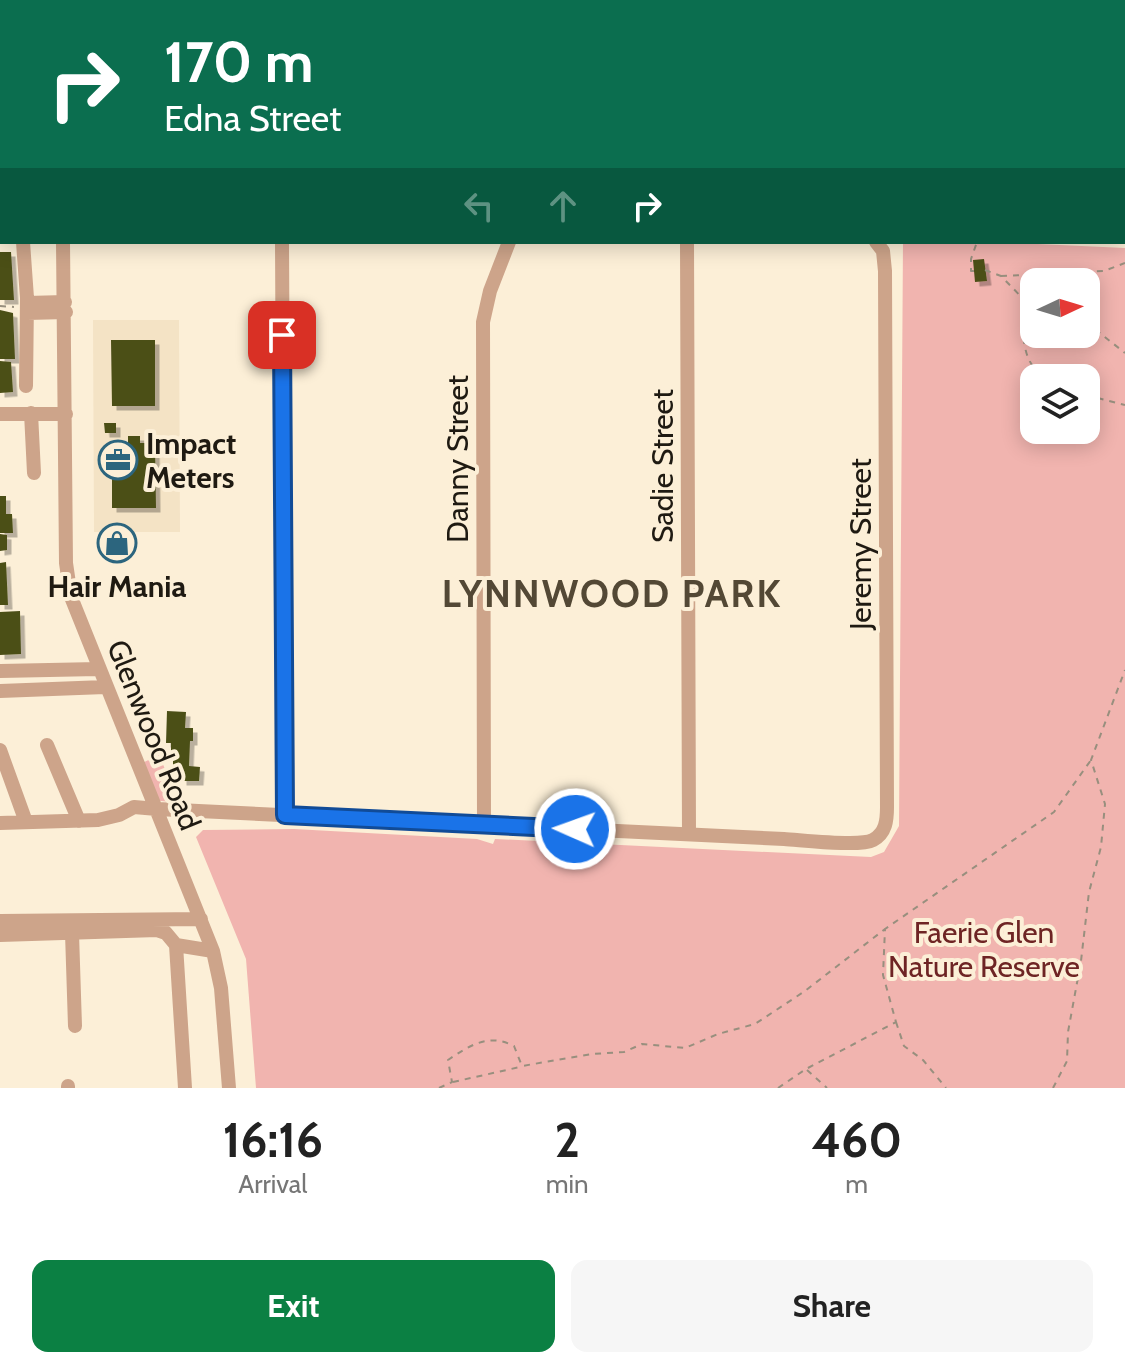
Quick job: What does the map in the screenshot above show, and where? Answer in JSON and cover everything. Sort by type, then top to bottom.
[{"type":"street","points":[[23,244],[27,308],[26,386]]},
{"type":"street","points":[[282,244],[285,815]]},
{"type":"street","name":"Danny Street","points":[[484,825],[482,345],[488,301],[508,244]]},
{"type":"street","name":"Sadie Street","points":[[687,244],[689,834]]},
{"type":"street","name":"Jeremy Street","points":[[689,834],[860,842],[873,840],[883,830],[887,807],[884,257],[877,244]]},
{"type":"street","name":"Glenwood Road","points":[[65,245],[68,579],[74,608],[213,951],[221,988],[229,1088]]},
{"type":"street","points":[[27,308],[66,307]]},
{"type":"street","points":[[31,413],[34,473]]},
{"type":"street","points":[[0,414],[66,414]]},
{"type":"street","points":[[0,671],[98,669]]},
{"type":"street","points":[[0,691],[105,687]]},
{"type":"street","points":[[47,745],[79,821]]},
{"type":"street","points":[[0,750],[26,822]]},
{"type":"street","points":[[0,823],[79,821],[119,815],[134,807],[689,834]]},
{"type":"street","points":[[0,921],[201,919]]},
{"type":"street","points":[[0,935],[157,930],[166,933],[176,945],[185,1088]]},
{"type":"street","points":[[72,933],[75,1026]]},
{"type":"street","points":[[176,945],[213,951]]},
{"type":"path","points":[[974,271],[971,271],[971,259],[976,244]]},
{"type":"path","points":[[985,270],[1001,276],[1104,271],[1125,263]]},
{"type":"path","points":[[1001,276],[1020,297]]},
{"type":"path","points":[[1100,333],[1125,353]]},
{"type":"path","points":[[1100,399],[1125,405]]},
{"type":"path","points":[[439,1088],[470,1076],[592,1054],[624,1052],[642,1044],[685,1048],[718,1034],[755,1024],[1054,812],[1091,760],[1125,670]]},
{"type":"path","points":[[1053,1088],[1067,1061],[1068,1032],[1089,892],[1101,847],[1105,804],[1091,760]]},
{"type":"path","points":[[885,929],[883,975],[904,1046],[923,1060],[946,1088]]},
{"type":"path","points":[[778,1088],[806,1069],[896,1022]]},
{"type":"path","points":[[452,1082],[448,1060],[480,1041],[500,1039],[514,1046],[522,1066]]},
{"type":"path","points":[[806,1069],[827,1088]]},
{"type":"shaded area","points":[[93,320],[179,320],[180,532],[94,532]]},
{"type":"green space","name":"Faerie Glen Nature Reserve","points":[[903,244],[1038,244],[1125,248],[1125,1088],[256,1088],[246,959],[196,837],[203,830],[294,829],[477,839],[493,844],[495,839],[871,857],[884,852],[899,826]]},
{"type":"green space","points":[[159,755],[173,788],[171,802],[152,800],[138,765]]},
{"type":"building","points":[[0,252],[11,252],[14,300],[0,300]]},
{"type":"building","points":[[984,259],[987,281],[975,282],[973,260]]},
{"type":"building","points":[[0,310],[13,313],[15,359],[0,359]]},
{"type":"building","points":[[111,340],[155,340],[155,406],[112,406]]},
{"type":"building","points":[[0,361],[11,362],[13,392],[0,393]]},
{"type":"building","points":[[104,423],[116,423],[116,433],[105,433]]},
{"type":"building","points":[[128,436],[140,436],[140,443],[155,443],[156,508],[112,508],[112,443],[128,443]]},
{"type":"building","points":[[0,496],[6,496],[6,514],[12,514],[13,533],[0,533]]},
{"type":"building","points":[[0,534],[7,535],[7,550],[0,551]]},
{"type":"building","points":[[6,562],[8,605],[0,605],[0,563]]},
{"type":"building","points":[[20,611],[21,654],[0,655],[0,612]]},
{"type":"building","points":[[167,711],[186,712],[185,728],[193,728],[189,766],[200,767],[199,781],[182,781],[182,775],[176,774],[171,743],[166,743]]},
{"type":"place","name":"Impact Meters","points":[[118,460]]},
{"type":"place","name":"Hair Mania","points":[[117,543]]},
{"type":"district","name":"LYNNWOOD PARK","points":[[612,593]]},
{"type":"route","points":[[282,335],[285,815],[575,829]]}]
